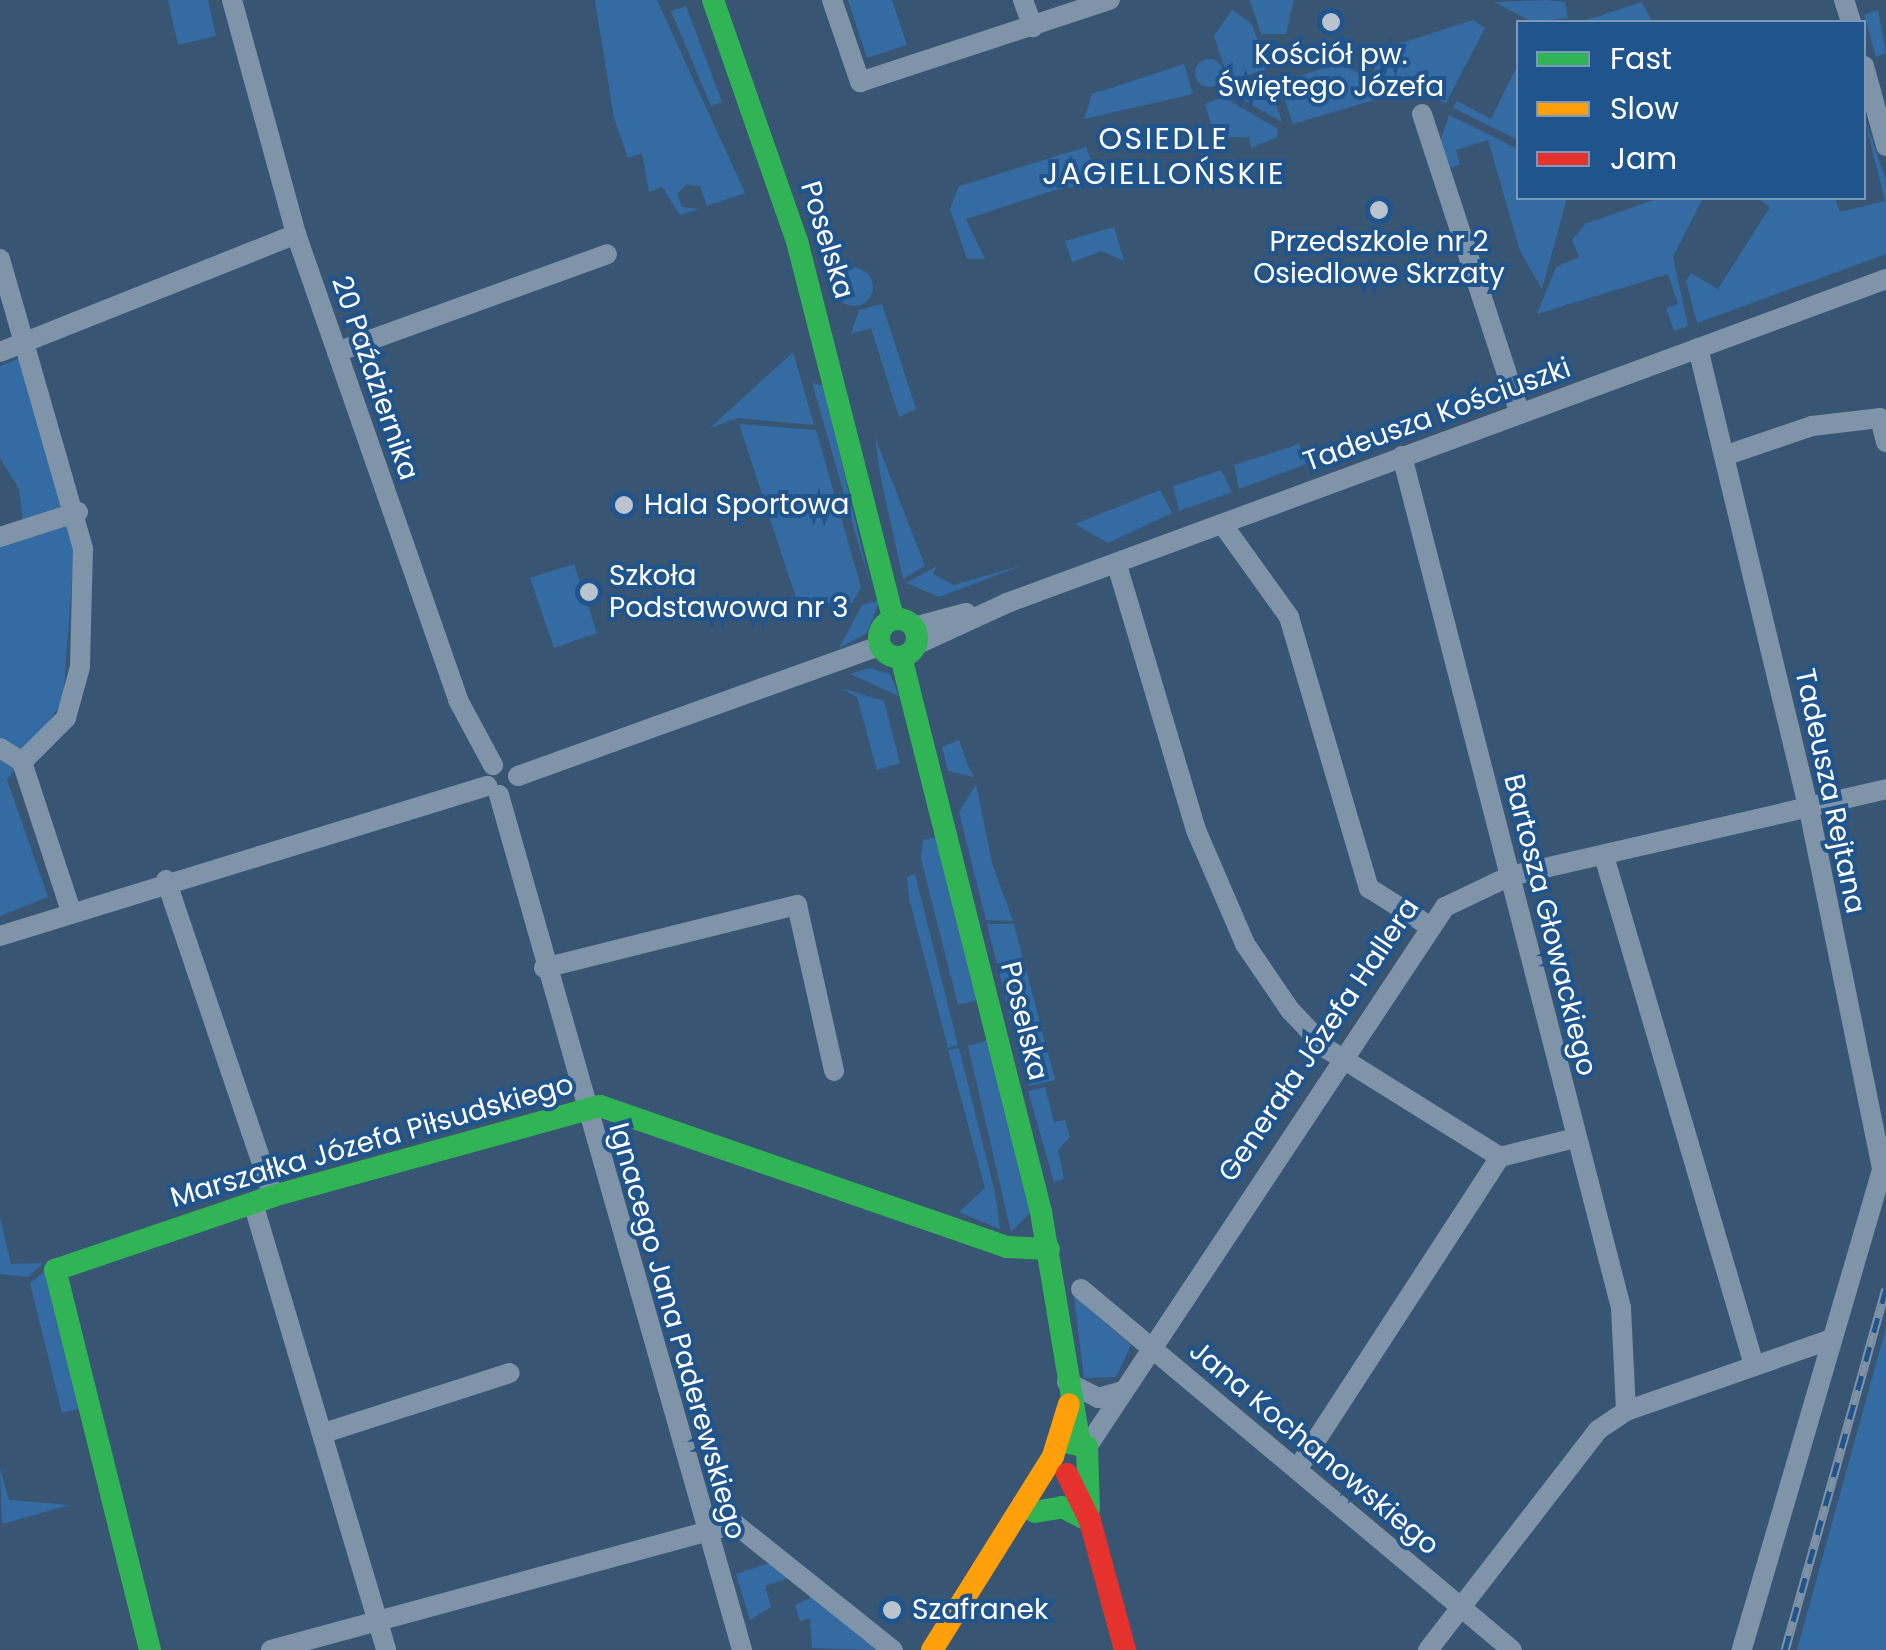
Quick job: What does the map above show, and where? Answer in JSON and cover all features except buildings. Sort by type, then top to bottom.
[{"type":"street","name":"20 Października","points":[[232,0],[296,234],[458,700],[493,782]]},
{"type":"street","name":"Poselska","points":[[712,0],[798,242],[901,639],[1048,1249],[1068,1393],[1071,1457]]},
{"type":"street","points":[[832,0],[860,82],[1110,0]]},
{"type":"street","points":[[1024,0],[1033,27]]},
{"type":"street","points":[[1866,73],[1886,146]]},
{"type":"street","points":[[1422,114],[1520,414]]},
{"type":"street","points":[[0,352],[296,234]]},
{"type":"street","points":[[336,352],[607,254]]},
{"type":"street","points":[[0,259],[29,338],[78,512],[80,666],[66,718],[22,762]]},
{"type":"street","name":"Tadeusza Kościuszki","points":[[493,782],[511,765],[518,776],[1117,566],[1402,456],[1886,279]]},
{"type":"street","name":"Tadeusza Rejtana","points":[[1698,348],[1808,805],[1882,1170],[1742,1650]]},
{"type":"street","points":[[1724,456],[1812,426],[1880,418],[1886,442]]},
{"type":"street","name":"Bartosza Głowackiego","points":[[1402,456],[1574,1138],[1621,1308],[1626,1411]]},
{"type":"street","points":[[0,537],[78,512]]},
{"type":"street","points":[[1224,525],[1289,618],[1369,888],[1426,924]]},
{"type":"street","points":[[1117,566],[1164,743],[1226,906],[1265,978],[1338,1056],[1500,1157]]},
{"type":"street","points":[[0,748],[22,762],[70,908]]},
{"type":"street","points":[[0,936],[70,908],[493,782]]},
{"type":"street","name":"Ignacego Jana Paderewskiego","points":[[493,782],[583,1109],[742,1650]]},
{"type":"street","name":"Generała Józefa Hallera","points":[[932,1650],[1071,1457],[1154,1351],[1338,1056],[1426,924],[1466,892],[1510,876],[1886,789]]},
{"type":"street","points":[[1604,856],[1754,1366]]},
{"type":"street","points":[[166,880],[263,1200],[386,1650]]},
{"type":"street","points":[[544,968],[797,904],[834,1071]]},
{"type":"street","name":"Marszałka Józefa Piłsudskiego","points":[[150,1650],[55,1270],[263,1200],[600,1106],[1007,1247],[1048,1249]]},
{"type":"street","points":[[1298,1468],[1500,1157],[1574,1138]]},
{"type":"street","name":"Jana Kochanowskiego","points":[[1080,1290],[1512,1650]]},
{"type":"street","points":[[1428,1650],[1598,1430],[1626,1411],[1832,1339]]},
{"type":"street","points":[[324,1433],[510,1372]]},
{"type":"street","points":[[1068,1393],[1098,1398],[1125,1390]]},
{"type":"street","points":[[1071,1457],[1124,1650]]},
{"type":"street","name":"Generała Józefa Hallera","points":[[948,1650],[1071,1457]]},
{"type":"street","points":[[1035,1512],[1062,1507],[1090,1521]]},
{"type":"street","points":[[271,1650],[736,1524],[893,1650]]},
{"type":"shaded area","points":[[168,0],[208,0],[216,36],[178,45]]},
{"type":"shaded area","points":[[595,0],[657,0],[745,193],[707,206],[700,186],[686,185],[677,194],[682,207],[699,209],[680,215],[662,187],[649,192],[642,153],[628,158],[614,118]]},
{"type":"shaded area","points":[[848,0],[892,0],[907,45],[867,58]]},
{"type":"shaded area","points":[[1250,0],[1294,0],[1286,34],[1261,34]]},
{"type":"shaded area","points":[[1494,2],[1565,2],[1568,18],[1529,20]]},
{"type":"shaded area","points":[[1642,2],[1651,20],[1586,20]]},
{"type":"shaded area","points":[[686,6],[722,102],[711,106],[671,11]]},
{"type":"shaded area","points":[[1232,10],[1252,24],[1267,69],[1229,81],[1214,36]]},
{"type":"shaded area","points":[[1878,10],[1886,53],[1876,57],[1864,15]]},
{"type":"shaded area","points":[[1473,20],[1485,28],[1446,103],[1376,76],[1371,53]]},
{"type":"shaded area","points":[[1209,59],[1219,63],[1223,73],[1219,83],[1209,87],[1199,83],[1195,73],[1199,63]]},
{"type":"shaded area","points":[[1184,64],[1193,94],[1084,119],[1092,94]]},
{"type":"shaded area","points":[[1338,64],[1369,77],[1374,100],[1293,124],[1279,82]]},
{"type":"shaded area","points":[[1516,68],[1516,139],[1453,108],[1457,101],[1491,119]]},
{"type":"shaded area","points":[[1269,83],[1282,122],[1233,94]]},
{"type":"shaded area","points":[[1223,97],[1278,129],[1277,137],[1251,148],[1249,137],[1215,138],[1205,104]]},
{"type":"shaded area","points":[[1449,115],[1516,148],[1516,200],[1566,200],[1542,289],[1520,251],[1488,140],[1456,150],[1460,165],[1449,168],[1440,142]]},
{"type":"shaded area","points":[[1866,123],[1886,180],[1886,254],[1697,323],[1686,281],[1691,273],[1718,289],[1770,207],[1760,200],[1836,200],[1840,212],[1885,201]]},
{"type":"shaded area","points":[[1086,147],[1102,190],[1092,183],[1055,190],[966,219],[985,259],[967,259],[950,209],[959,186]]},
{"type":"shaded area","points":[[1653,200],[1702,200],[1673,257],[1688,326],[1674,331],[1666,308],[1678,304],[1668,274],[1537,314],[1556,267],[1579,257],[1572,240],[1585,224]]},
{"type":"shaded area","points":[[1114,227],[1124,261],[1102,251],[1072,262],[1065,241]]},
{"type":"shaded area","points":[[854,268],[868,273],[873,287],[868,301],[854,306],[840,301],[835,287],[840,273]]},
{"type":"shaded area","points":[[882,304],[916,409],[899,417],[871,328],[851,334],[859,310]]},
{"type":"shaded area","points":[[793,352],[814,425],[738,418],[710,428]]},
{"type":"shaded area","points":[[20,358],[73,505],[74,553],[63,701],[7,780],[48,897],[0,916],[0,545],[25,539],[19,489],[0,458],[0,366]]},
{"type":"shaded area","points":[[812,383],[824,386],[870,584]]},
{"type":"shaded area","points":[[739,424],[816,430],[861,587],[852,603],[798,604]]},
{"type":"shaded area","points":[[875,437],[925,566],[903,579],[880,474]]},
{"type":"shaded area","points":[[1299,444],[1306,464],[1239,489],[1234,465]]},
{"type":"shaded area","points":[[1221,470],[1232,492],[1179,511],[1173,486]]},
{"type":"shaded area","points":[[1160,490],[1172,513],[1108,543],[1075,524]]},
{"type":"shaded area","points":[[574,564],[597,633],[554,648],[530,578]]},
{"type":"shaded area","points":[[1023,565],[939,597],[906,583],[937,566],[933,574],[954,585]]},
{"type":"shaded area","points":[[880,600],[867,633],[839,648],[862,605]]},
{"type":"shaded area","points":[[870,668],[890,674],[899,696],[850,674]]},
{"type":"shaded area","points":[[841,688],[884,701],[900,763],[877,770],[857,697]]},
{"type":"shaded area","points":[[959,740],[974,777],[948,771],[942,747]]},
{"type":"shaded area","points":[[976,784],[992,863],[1013,921],[986,920],[959,812]]},
{"type":"shaded area","points":[[937,837],[978,1000],[958,1005],[921,859],[923,840]]},
{"type":"shaded area","points":[[915,874],[958,1045],[948,1048],[909,898],[907,877]]},
{"type":"shaded area","points":[[987,924],[1014,924],[1055,1080],[1028,1086]]},
{"type":"shaded area","points":[[988,1040],[1031,1212],[1011,1232],[968,1046]]},
{"type":"shaded area","points":[[959,1048],[995,1193],[1000,1229],[959,1212],[985,1188],[948,1050]]},
{"type":"shaded area","points":[[1045,1087],[1054,1122],[1065,1120],[1070,1137],[1058,1150],[1064,1179],[1054,1182],[1028,1091]]},
{"type":"shaded area","points":[[0,1217],[11,1264],[43,1263],[28,1277],[0,1274]]},
{"type":"shaded area","points":[[45,1271],[80,1408],[62,1413],[30,1283]]},
{"type":"shaded area","points":[[1074,1296],[1131,1345],[1116,1377],[1084,1378]]},
{"type":"shaded area","points":[[1886,1328],[1886,1650],[1797,1650],[1824,1552]]},
{"type":"shaded area","points":[[0,1468],[9,1500],[69,1505],[2,1524]]},
{"type":"shaded area","points":[[769,1563],[789,1578],[765,1586],[771,1607],[750,1620],[736,1574]]},
{"type":"shaded area","points":[[807,1588],[880,1650],[812,1648],[810,1618],[800,1621],[795,1605],[810,1598]]},
{"type":"railway","points":[[1785,1650],[1886,1289]]},
{"type":"traffic: fast","points":[[713,0],[797,241],[893,619]]},
{"type":"traffic: fast","points":[[898,619],[912,624],[917,638],[912,652],[898,657],[884,652],[879,638],[884,624],[898,619]]},
{"type":"traffic: fast","points":[[901,657],[1041,1212],[1079,1439]]},
{"type":"traffic: fast","points":[[150,1650],[55,1270],[273,1196],[600,1106],[1007,1247],[1049,1249]]},
{"type":"traffic: fast","points":[[1061,1441],[1087,1447],[1089,1509]]},
{"type":"traffic: fast","points":[[1035,1512],[1062,1507],[1090,1521]]},
{"type":"traffic: slow","points":[[932,1650],[1053,1456],[1069,1404]]},
{"type":"traffic: jam","points":[[1067,1474],[1090,1521],[1125,1650]]},
{"type":"place","name":"Kościół pw. Świętego Józefa","points":[[1331,22]]},
{"type":"place","name":"Przedszkole nr 2 Osiedlowe Skrzaty","points":[[1379,210]]},
{"type":"place","name":"Hala Sportowa","points":[[624,505]]},
{"type":"place","name":"Szkoła Podstawowa nr 3","points":[[589,592]]},
{"type":"place","name":"Szafranek","points":[[892,1610]]},
{"type":"district","name":"OSIEDLE JAGIELLOŃSKIE","points":[[1164,156]]}]
